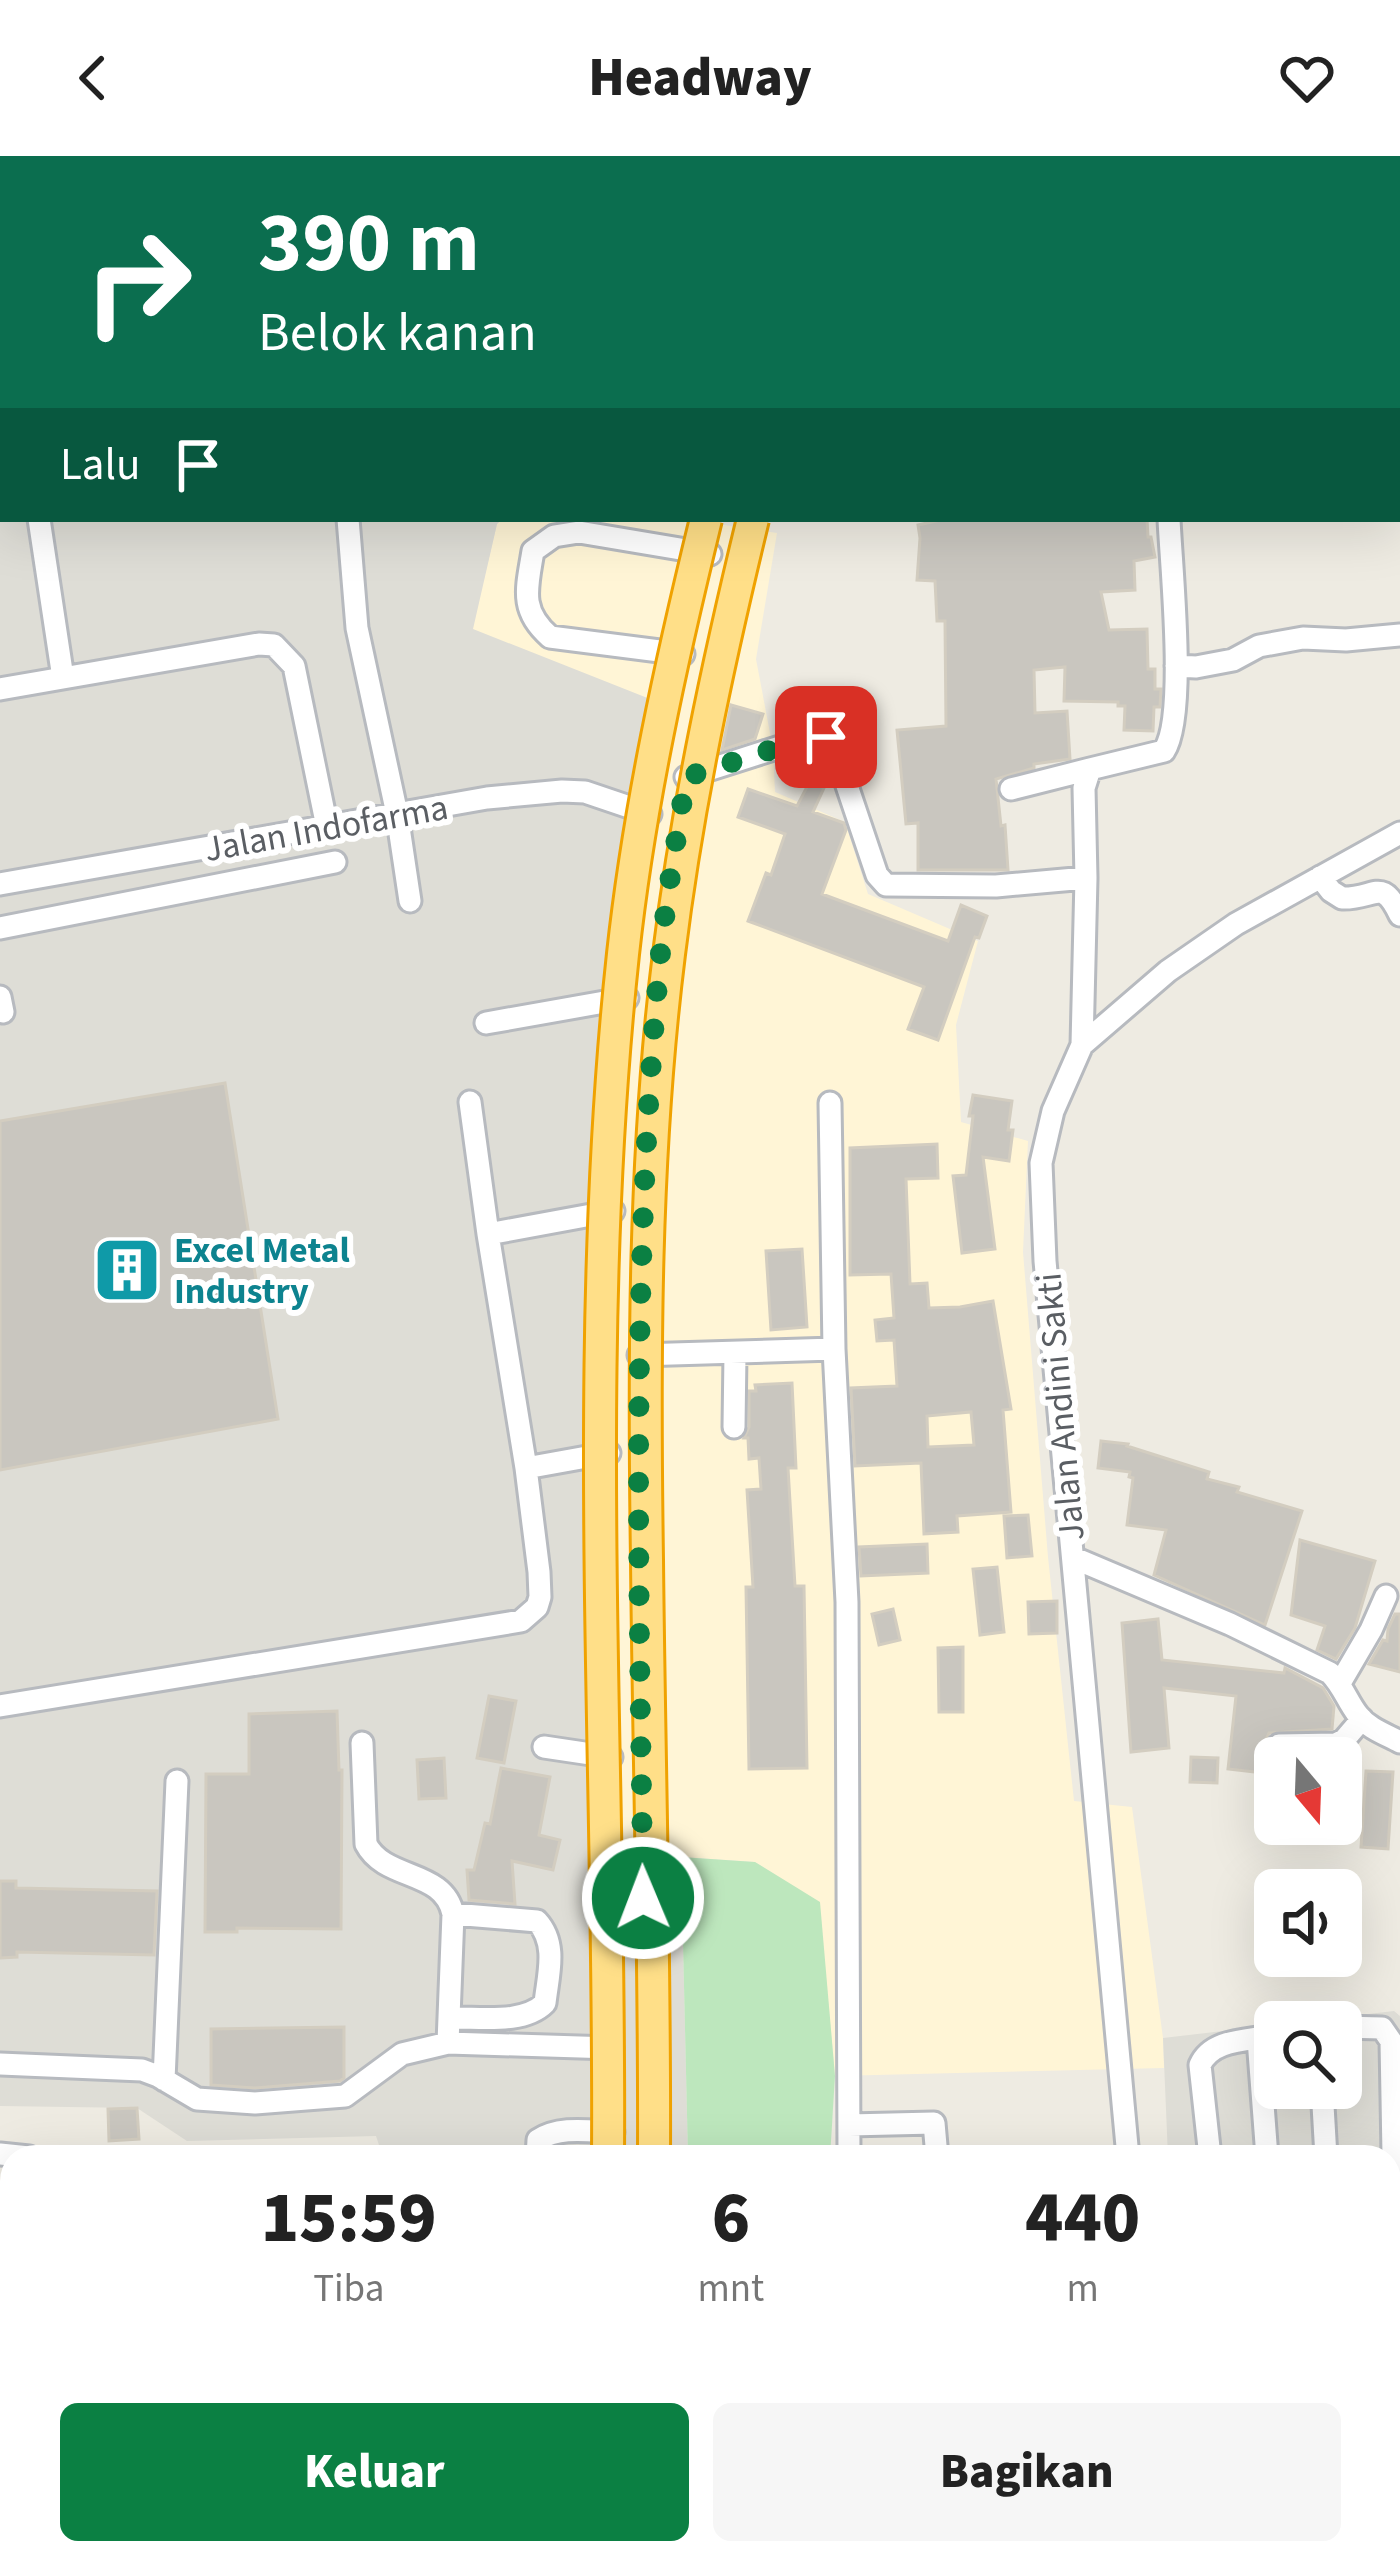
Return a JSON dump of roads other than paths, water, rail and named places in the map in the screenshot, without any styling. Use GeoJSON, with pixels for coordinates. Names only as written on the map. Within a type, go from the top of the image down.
{"type":"FeatureCollection","features":[{"type":"Feature","properties":{"kind":"highway"},"geometry":{"type":"LineString","coordinates":[[611,2145],[599,1438],[601,1254],[623,952],[679,632],[705,522]]}},
{"type":"Feature","properties":{"kind":"highway"},"geometry":{"type":"LineString","coordinates":[[650,2145],[647,1256],[668,957],[692,800],[752,522]]}},
{"type":"Feature","properties":{"kind":"main road"},"geometry":{"type":"LineString","coordinates":[[611,2145],[609,1453],[613,1211],[627,998],[650,814],[694,647],[718,522]]}},
{"type":"Feature","properties":{"kind":"main road"},"geometry":{"type":"LineString","coordinates":[[650,2145],[639,1355],[650,1102],[660,955],[686,777],[694,647],[742,522]]}},
{"type":"Feature","properties":{"kind":"street"},"geometry":{"type":"LineString","coordinates":[[39,522],[63,678]]}},
{"type":"Feature","properties":{"kind":"street"},"geometry":{"type":"LineString","coordinates":[[1011,789],[1163,751],[1173,731],[1176,667],[1168,522]]}},
{"type":"Feature","properties":{"kind":"street"},"geometry":{"type":"LineString","coordinates":[[352,523],[356,628],[397,814],[410,901]]}},
{"type":"Feature","properties":{"kind":"street"},"geometry":{"type":"LineString","coordinates":[[694,647],[550,637],[529,612],[526,591],[533,551],[554,536],[579,532],[710,554]]}},
{"type":"Feature","properties":{"kind":"street"},"geometry":{"type":"LineString","coordinates":[[1176,667],[1233,659],[1259,646],[1303,638],[1400,635]]}},
{"type":"Feature","properties":{"kind":"street"},"geometry":{"type":"LineString","coordinates":[[0,689],[274,645],[294,666],[327,826]]}},
{"type":"Feature","properties":{"kind":"street"},"geometry":{"type":"LineString","coordinates":[[686,777],[814,736],[826,737],[833,744],[877,875],[886,885],[996,886],[1086,878]]}},
{"type":"Feature","properties":{"kind":"street"},"geometry":{"type":"LineString","coordinates":[[1082,1045],[1084,788],[1090,769]]}},
{"type":"Feature","properties":{"kind":"street","name":"Jalan Indofarma"},"geometry":{"type":"LineString","coordinates":[[0,884],[487,798],[585,792],[650,814]]}},
{"type":"Feature","properties":{"kind":"street","name":"Jalan Andini Sakti"},"geometry":{"type":"LineString","coordinates":[[1127,2145],[1085,1562],[1045,1262],[1041,1162],[1053,1111],[1082,1045],[1168,971],[1236,924],[1400,833]]}},
{"type":"Feature","properties":{"kind":"street"},"geometry":{"type":"LineString","coordinates":[[0,928],[335,862]]}},
{"type":"Feature","properties":{"kind":"street"},"geometry":{"type":"LineString","coordinates":[[1320,877],[1342,898],[1383,892],[1391,896],[1400,915]]}},
{"type":"Feature","properties":{"kind":"street"},"geometry":{"type":"LineString","coordinates":[[487,1023],[627,998]]}},
{"type":"Feature","properties":{"kind":"street"},"geometry":{"type":"LineString","coordinates":[[0,1706],[521,1621],[537,1607],[540,1597],[526,1468],[470,1102]]}},
{"type":"Feature","properties":{"kind":"street"},"geometry":{"type":"LineString","coordinates":[[830,1102],[847,1602],[849,2145]]}},
{"type":"Feature","properties":{"kind":"street"},"geometry":{"type":"LineString","coordinates":[[488,1234],[613,1211]]}},
{"type":"Feature","properties":{"kind":"street"},"geometry":{"type":"LineString","coordinates":[[639,1355],[835,1349]]}},
{"type":"Feature","properties":{"kind":"street"},"geometry":{"type":"LineString","coordinates":[[734,1426],[735,1354]]}},
{"type":"Feature","properties":{"kind":"street"},"geometry":{"type":"LineString","coordinates":[[526,1468],[609,1453]]}},
{"type":"Feature","properties":{"kind":"street"},"geometry":{"type":"LineString","coordinates":[[1085,1562],[1330,1673],[1370,1727],[1400,1742]]}},
{"type":"Feature","properties":{"kind":"street"},"geometry":{"type":"LineString","coordinates":[[1340,1683],[1386,1596]]}},
{"type":"Feature","properties":{"kind":"street"},"geometry":{"type":"LineString","coordinates":[[1347,1737],[1362,1719]]}},
{"type":"Feature","properties":{"kind":"street"},"geometry":{"type":"LineString","coordinates":[[362,1743],[371,1853],[379,1862],[439,1887],[450,1900],[448,2042]]}},
{"type":"Feature","properties":{"kind":"street"},"geometry":{"type":"LineString","coordinates":[[544,1747],[610,1756]]}},
{"type":"Feature","properties":{"kind":"street"},"geometry":{"type":"LineString","coordinates":[[164,2080],[177,1781]]}},
{"type":"Feature","properties":{"kind":"street"},"geometry":{"type":"LineString","coordinates":[[449,2018],[536,2013],[545,2003],[551,1949],[546,1930],[537,1921],[453,1914]]}},
{"type":"Feature","properties":{"kind":"street"},"geometry":{"type":"LineString","coordinates":[[1362,2027],[1382,2028],[1390,2041],[1392,2145]]}},
{"type":"Feature","properties":{"kind":"street"},"geometry":{"type":"LineString","coordinates":[[1209,2145],[1200,2065],[1204,2054],[1213,2047],[1254,2039]]}},
{"type":"Feature","properties":{"kind":"street"},"geometry":{"type":"LineString","coordinates":[[0,2064],[142,2070],[197,2099],[255,2103],[345,2096],[402,2054],[448,2042],[613,2048]]}},
{"type":"Feature","properties":{"kind":"street"},"geometry":{"type":"LineString","coordinates":[[1267,2109],[1268,2145]]}},
{"type":"Feature","properties":{"kind":"street"},"geometry":{"type":"LineString","coordinates":[[1323,2109],[1325,2145]]}},
{"type":"Feature","properties":{"kind":"street"},"geometry":{"type":"LineString","coordinates":[[849,2125],[934,2123],[936,2145]]}},
{"type":"Feature","properties":{"kind":"street"},"geometry":{"type":"LineString","coordinates":[[538,2145],[547,2134],[574,2131],[603,2145]]}},
{"type":"Feature","properties":{"kind":"street"},"geometry":{"type":"LineString","coordinates":[[0,2332],[0,2387]]}},
{"type":"Feature","properties":{"kind":"place","name":"Excel Metal Industry"},"geometry":{"type":"Point","coordinates":[127,1270]}}]}
